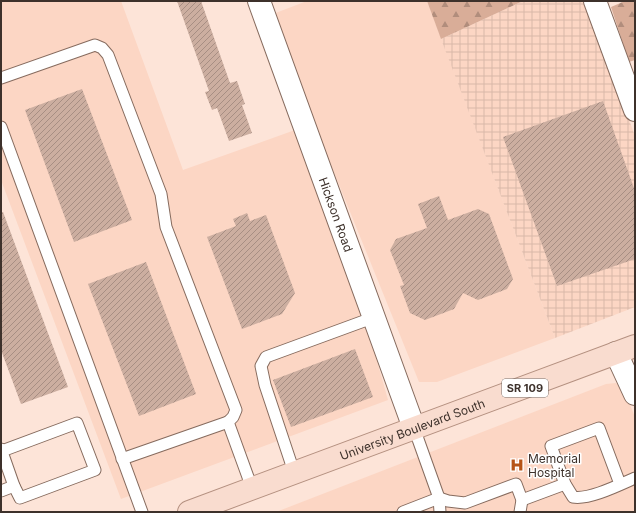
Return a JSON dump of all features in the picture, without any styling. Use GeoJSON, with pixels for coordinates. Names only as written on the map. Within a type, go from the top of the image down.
{"type":"FeatureCollection","features":[{"type":"Feature","properties":{"kind":"main road","name":"University Boulevard South"},"geometry":{"type":"LineString","coordinates":[[189,512],[626,350]]}},
{"type":"Feature","properties":{"kind":"street","name":"Hickson Road"},"geometry":{"type":"LineString","coordinates":[[259,1],[375,317],[414,428]]}},
{"type":"Feature","properties":{"kind":"street"},"geometry":{"type":"LineString","coordinates":[[595,1],[635,110]]}},
{"type":"Feature","properties":{"kind":"street"},"geometry":{"type":"LineString","coordinates":[[626,350],[635,394]]}},
{"type":"Feature","properties":{"kind":"lane"},"geometry":{"type":"LineString","coordinates":[[1,78],[95,45],[102,48],[108,55],[161,194],[166,227],[236,410],[233,417],[228,422],[122,459]]}},
{"type":"Feature","properties":{"kind":"lane"},"geometry":{"type":"LineString","coordinates":[[1,127],[142,512]]}},
{"type":"Feature","properties":{"kind":"lane"},"geometry":{"type":"LineString","coordinates":[[294,472],[265,385],[261,366],[266,357],[375,317]]}},
{"type":"Feature","properties":{"kind":"lane"},"geometry":{"type":"LineString","coordinates":[[228,422],[252,488]]}},
{"type":"Feature","properties":{"kind":"lane"},"geometry":{"type":"LineString","coordinates":[[77,423],[95,470],[20,498],[14,486],[2,450],[77,423]]}},
{"type":"Feature","properties":{"kind":"lane"},"geometry":{"type":"LineString","coordinates":[[414,428],[439,498],[440,512]]}},
{"type":"Feature","properties":{"kind":"lane"},"geometry":{"type":"LineString","coordinates":[[620,484],[599,428],[552,446],[565,484],[573,496],[581,498],[620,484],[635,478]]}},
{"type":"Feature","properties":{"kind":"lane"},"geometry":{"type":"LineString","coordinates":[[403,512],[439,498],[448,501],[465,503],[516,484],[522,500],[520,512]]}},
{"type":"Feature","properties":{"kind":"lane"},"geometry":{"type":"LineString","coordinates":[[522,500],[565,484]]}},
{"type":"Feature","properties":{"kind":"lane"},"geometry":{"type":"LineString","coordinates":[[1,491],[14,486]]}},
{"type":"Feature","properties":{"kind":"shaded area"},"geometry":{"type":"Polygon","coordinates":[[[1,1],[121,1],[183,170],[295,130],[362,308],[388,400],[121,499],[1,180],[1,1]]]}},
{"type":"Feature","properties":{"kind":"shaded area"},"geometry":{"type":"Polygon","coordinates":[[[307,1],[427,1],[555,338],[437,382],[419,382],[314,123],[273,14],[307,1]]]}},
{"type":"Feature","properties":{"kind":"shaded area"},"geometry":{"type":"Polygon","coordinates":[[[523,1],[585,1],[635,136],[635,307],[555,338],[441,39],[523,1]]]}},
{"type":"Feature","properties":{"kind":"shaded area","name":"Memorial Hospital"},"geometry":{"type":"Polygon","coordinates":[[[616,383],[624,390],[635,417],[635,512],[276,512],[606,384],[616,383]]]}},
{"type":"Feature","properties":{"kind":"green space"},"geometry":{"type":"Polygon","coordinates":[[[427,1],[523,1],[441,39],[427,1]]]}},
{"type":"Feature","properties":{"kind":"green space"},"geometry":{"type":"Polygon","coordinates":[[[625,1],[635,1],[635,60],[629,62],[611,7],[625,1]]]}},
{"type":"Feature","properties":{"kind":"building"},"geometry":{"type":"Polygon","coordinates":[[[177,1],[201,1],[230,83],[237,81],[245,104],[242,105],[252,133],[229,141],[217,108],[212,110],[205,92],[209,91],[177,1]]]}},
{"type":"Feature","properties":{"kind":"building"},"geometry":{"type":"Polygon","coordinates":[[[82,89],[132,220],[74,242],[25,110],[82,89]]]}},
{"type":"Feature","properties":{"kind":"building"},"geometry":{"type":"Polygon","coordinates":[[[603,101],[635,191],[635,259],[557,286],[503,137],[603,101]]]}},
{"type":"Feature","properties":{"kind":"building"},"geometry":{"type":"Polygon","coordinates":[[[439,196],[448,220],[478,209],[489,214],[513,279],[507,289],[478,300],[463,293],[454,309],[425,320],[410,313],[400,286],[404,285],[390,250],[396,239],[427,228],[418,204],[439,196]]]}},
{"type":"Feature","properties":{"kind":"building"},"geometry":{"type":"Polygon","coordinates":[[[1,212],[3,212],[68,387],[21,404],[1,350],[1,212]]]}},
{"type":"Feature","properties":{"kind":"building"},"geometry":{"type":"Polygon","coordinates":[[[247,213],[250,221],[266,215],[295,293],[282,314],[242,329],[207,237],[236,226],[233,219],[247,213]]]}},
{"type":"Feature","properties":{"kind":"building"},"geometry":{"type":"Polygon","coordinates":[[[146,262],[196,394],[139,416],[88,284],[146,262]]]}},
{"type":"Feature","properties":{"kind":"building"},"geometry":{"type":"Polygon","coordinates":[[[355,349],[373,397],[291,427],[273,380],[355,349]]]}},
{"type":"Feature","properties":{"kind":"place","name":"Memorial Hospital"},"geometry":{"type":"Point","coordinates":[517,465]}}]}
